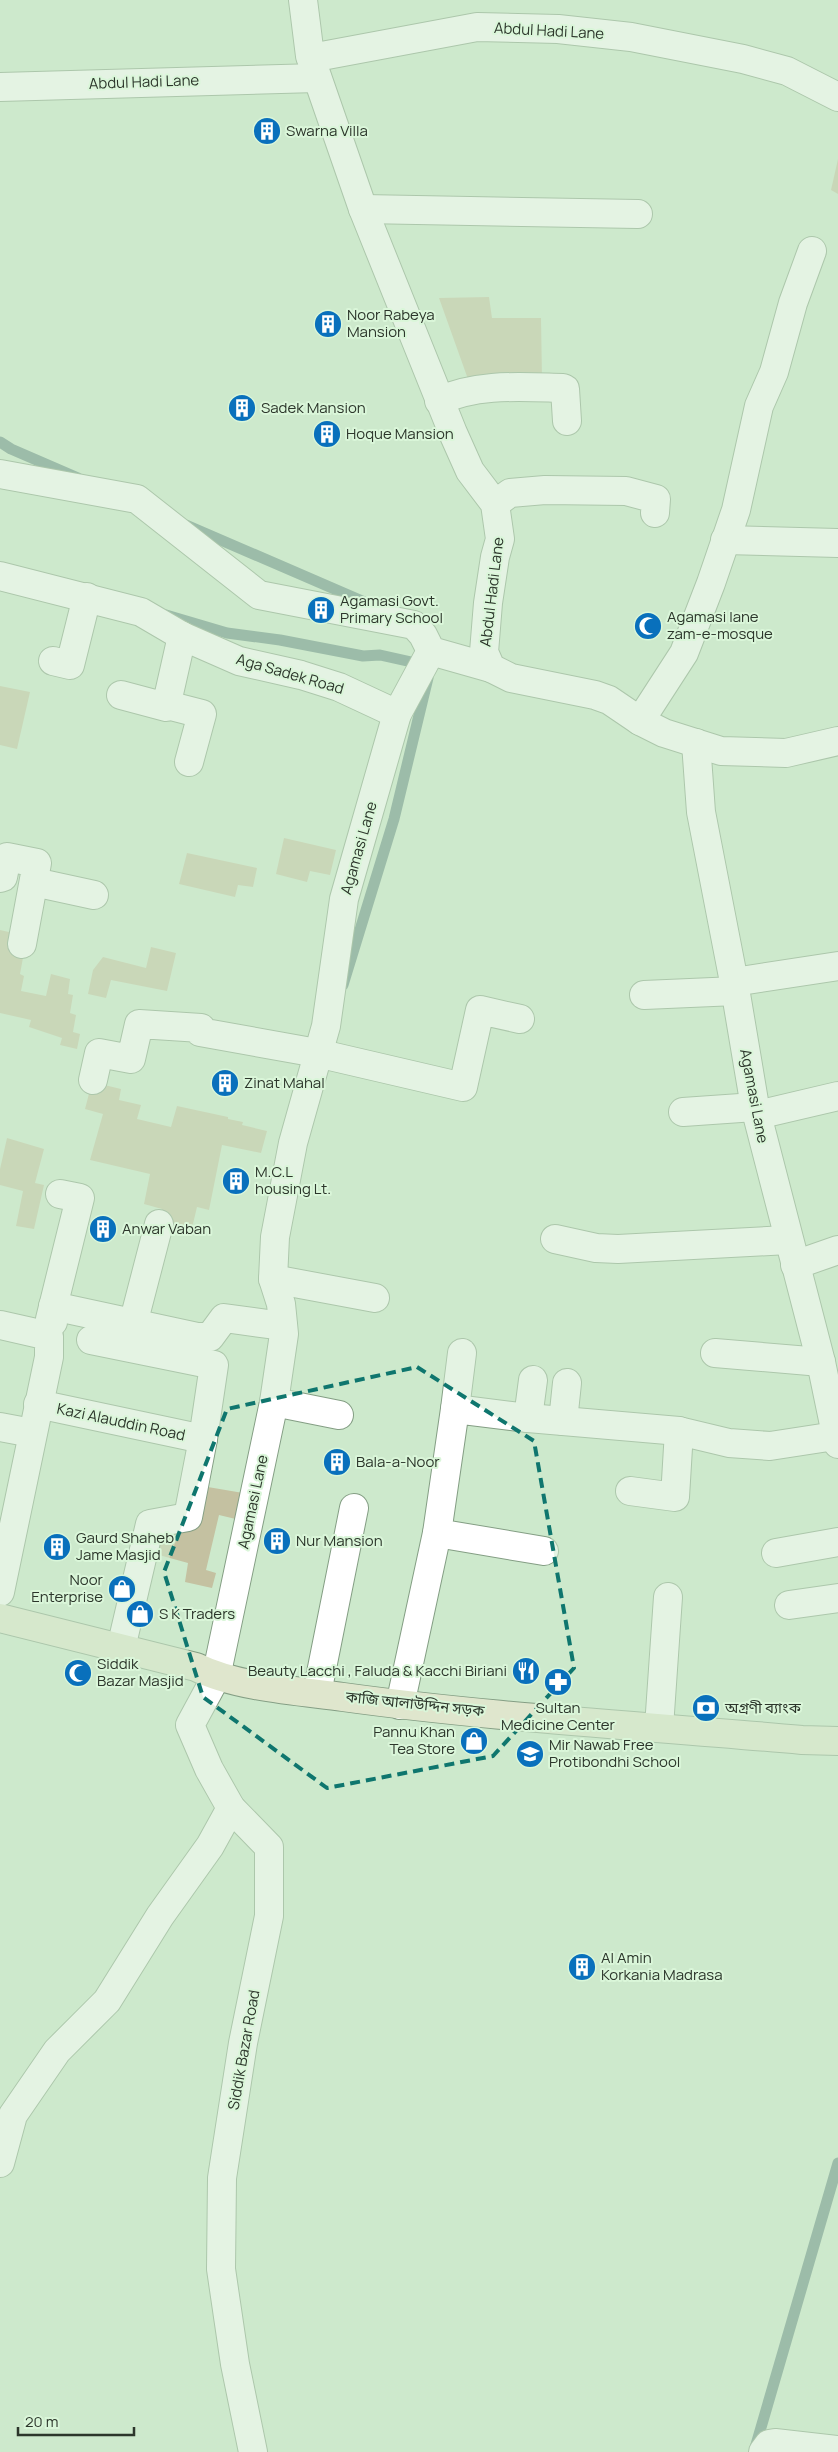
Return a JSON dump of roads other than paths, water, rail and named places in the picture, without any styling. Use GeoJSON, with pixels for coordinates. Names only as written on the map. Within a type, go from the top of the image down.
{"type":"FeatureCollection","features":[{"type":"Feature","properties":{"kind":"street","name":"Abdul Hadi Lane"},"geometry":{"type":"LineString","coordinates":[[303,0],[314,68],[362,209],[439,401],[470,471],[495,504],[500,538],[488,603],[484,652],[490,668],[510,678],[595,695],[609,700],[640,721]]}},
{"type":"Feature","properties":{"kind":"street","name":"Abdul Hadi Lane"},"geometry":{"type":"LineString","coordinates":[[0,86],[314,68],[477,27],[558,29],[631,37],[743,59],[787,71],[838,97]]}},
{"type":"Feature","properties":{"kind":"street"},"geometry":{"type":"LineString","coordinates":[[362,209],[638,214]]}},
{"type":"Feature","properties":{"kind":"street"},"geometry":{"type":"LineString","coordinates":[[812,251],[793,303],[774,372],[759,406],[736,510],[684,653],[640,721],[664,733],[721,751],[786,753],[838,742]]}},
{"type":"Feature","properties":{"kind":"street"},"geometry":{"type":"LineString","coordinates":[[439,401],[458,392],[506,388],[563,388],[565,389],[567,421]]}},
{"type":"Feature","properties":{"kind":"street"},"geometry":{"type":"LineString","coordinates":[[0,474],[137,499],[259,595],[414,624],[424,635],[431,652],[490,668]]}},
{"type":"Feature","properties":{"kind":"street"},"geometry":{"type":"LineString","coordinates":[[495,504],[510,493],[545,490],[626,491],[656,499],[655,513]]}},
{"type":"Feature","properties":{"kind":"street"},"geometry":{"type":"LineString","coordinates":[[725,540],[838,542]]}},
{"type":"Feature","properties":{"kind":"street","name":"Aga Sadek Road"},"geometry":{"type":"LineString","coordinates":[[0,576],[140,612],[182,636],[239,661],[301,675],[339,687],[397,714]]}},
{"type":"Feature","properties":{"kind":"street"},"geometry":{"type":"LineString","coordinates":[[53,660],[70,665],[87,597]]}},
{"type":"Feature","properties":{"kind":"street"},"geometry":{"type":"LineString","coordinates":[[182,636],[167,706],[202,714],[189,762]]}},
{"type":"Feature","properties":{"kind":"street","name":"Agamasi Lane"},"geometry":{"type":"LineString","coordinates":[[216,1677],[274,1402],[284,1334],[281,1304],[274,1279],[276,1228],[293,1143],[316,1053],[326,1026],[344,899],[397,714],[431,652]]}},
{"type":"Feature","properties":{"kind":"street","name":"Agamasi Lane"},"geometry":{"type":"LineString","coordinates":[[696,743],[701,812],[735,986],[756,1111],[792,1253],[827,1373],[837,1440]]}},
{"type":"Feature","properties":{"kind":"street"},"geometry":{"type":"LineString","coordinates":[[0,878],[3,877],[7,857],[37,863],[22,944]]}},
{"type":"Feature","properties":{"kind":"street"},"geometry":{"type":"LineString","coordinates":[[34,882],[94,895]]}},
{"type":"Feature","properties":{"kind":"street"},"geometry":{"type":"LineString","coordinates":[[644,995],[735,986],[838,966]]}},
{"type":"Feature","properties":{"kind":"street"},"geometry":{"type":"LineString","coordinates":[[92,1080],[99,1053],[131,1059],[139,1024],[201,1028],[200,1032],[316,1053],[463,1087],[480,1010],[520,1020]]}},
{"type":"Feature","properties":{"kind":"street"},"geometry":{"type":"LineString","coordinates":[[683,1112],[756,1111],[838,1096]]}},
{"type":"Feature","properties":{"kind":"street","name":"Kazi Alauddin Road"},"geometry":{"type":"LineString","coordinates":[[51,1381],[60,1342],[56,1326],[50,1319],[80,1198],[60,1194]]}},
{"type":"Feature","properties":{"kind":"street"},"geometry":{"type":"LineString","coordinates":[[133,1324],[159,1224]]}},
{"type":"Feature","properties":{"kind":"street"},"geometry":{"type":"LineString","coordinates":[[555,1239],[596,1248],[618,1249],[792,1253],[838,1250]]}},
{"type":"Feature","properties":{"kind":"street"},"geometry":{"type":"LineString","coordinates":[[274,1279],[375,1298]]}},
{"type":"Feature","properties":{"kind":"street"},"geometry":{"type":"LineString","coordinates":[[54,1306],[197,1337],[210,1337],[224,1318],[283,1326]]}},
{"type":"Feature","properties":{"kind":"street","name":"Kazi Alauddin Road"},"geometry":{"type":"LineString","coordinates":[[0,1325],[49,1336],[49,1357],[0,1592]]}},
{"type":"Feature","properties":{"kind":"street","name":"Kazi Alauddin Road"},"geometry":{"type":"LineString","coordinates":[[91,1340],[214,1364],[203,1439],[188,1517],[150,1524],[121,1648]]}},
{"type":"Feature","properties":{"kind":"street"},"geometry":{"type":"LineString","coordinates":[[400,1705],[437,1533],[462,1353]]}},
{"type":"Feature","properties":{"kind":"street"},"geometry":{"type":"LineString","coordinates":[[715,1353],[827,1373]]}},
{"type":"Feature","properties":{"kind":"street"},"geometry":{"type":"LineString","coordinates":[[528,1418],[533,1380]]}},
{"type":"Feature","properties":{"kind":"street"},"geometry":{"type":"LineString","coordinates":[[563,1421],[567,1383]]}},
{"type":"Feature","properties":{"kind":"street"},"geometry":{"type":"LineString","coordinates":[[274,1402],[339,1415]]}},
{"type":"Feature","properties":{"kind":"street","name":"Kazi Alauddin Road"},"geometry":{"type":"LineString","coordinates":[[38,1404],[203,1439]]}},
{"type":"Feature","properties":{"kind":"street"},"geometry":{"type":"LineString","coordinates":[[455,1410],[679,1431],[729,1443],[770,1446],[837,1440]]}},
{"type":"Feature","properties":{"kind":"street"},"geometry":{"type":"LineString","coordinates":[[0,1426],[32,1433]]}},
{"type":"Feature","properties":{"kind":"street"},"geometry":{"type":"LineString","coordinates":[[630,1491],[675,1497],[679,1431]]}},
{"type":"Feature","properties":{"kind":"street"},"geometry":{"type":"LineString","coordinates":[[318,1693],[354,1508]]}},
{"type":"Feature","properties":{"kind":"street"},"geometry":{"type":"LineString","coordinates":[[437,1533],[544,1551]]}},
{"type":"Feature","properties":{"kind":"street"},"geometry":{"type":"LineString","coordinates":[[776,1553],[838,1542]]}},
{"type":"Feature","properties":{"kind":"street"},"geometry":{"type":"LineString","coordinates":[[659,1727],[668,1597]]}},
{"type":"Feature","properties":{"kind":"street"},"geometry":{"type":"LineString","coordinates":[[789,1605],[838,1598]]}},
{"type":"Feature","properties":{"kind":"street","name":"কাজি আলাউদ্দিন সড়ক"},"geometry":{"type":"LineString","coordinates":[[0,1618],[196,1667],[216,1677],[318,1693],[400,1705],[838,1741]]}},
{"type":"Feature","properties":{"kind":"street","name":"Siddik Bazar Road"},"geometry":{"type":"LineString","coordinates":[[216,1677],[190,1725],[209,1769],[231,1808],[269,1847],[269,1916],[243,2043],[222,2178],[221,2269],[235,2364],[253,2452]]}},
{"type":"Feature","properties":{"kind":"street"},"geometry":{"type":"LineString","coordinates":[[0,2163],[13,2115],[57,2051],[107,2001],[160,1916],[210,1846],[231,1808]]}},
{"type":"Feature","properties":{"kind":"street"},"geometry":{"type":"LineString","coordinates":[[763,2452],[769,2444],[775,2443],[838,2450]]}},
{"type":"Feature","properties":{"kind":"waterway"},"geometry":{"type":"LineString","coordinates":[[0,442],[11,449],[78,478]]}},
{"type":"Feature","properties":{"kind":"waterway"},"geometry":{"type":"LineString","coordinates":[[186,525],[376,607]]}},
{"type":"Feature","properties":{"kind":"waterway"},"geometry":{"type":"LineString","coordinates":[[166,615],[227,633],[280,640],[363,656],[380,655],[425,665]]}},
{"type":"Feature","properties":{"kind":"waterway"},"geometry":{"type":"LineString","coordinates":[[343,985],[394,819],[428,678]]}},
{"type":"Feature","properties":{"kind":"waterway"},"geometry":{"type":"LineString","coordinates":[[755,2448],[838,2163]]}},
{"type":"Feature","properties":{"kind":"place","name":"Swarna Villa"},"geometry":{"type":"Point","coordinates":[267,131]}},
{"type":"Feature","properties":{"kind":"place","name":"Noor Rabeya Mansion"},"geometry":{"type":"Point","coordinates":[328,324]}},
{"type":"Feature","properties":{"kind":"place","name":"Sadek Mansion"},"geometry":{"type":"Point","coordinates":[242,408]}},
{"type":"Feature","properties":{"kind":"place","name":"Hoque Mansion"},"geometry":{"type":"Point","coordinates":[327,434]}},
{"type":"Feature","properties":{"kind":"place","name":"Agamasi Govt. Primary School"},"geometry":{"type":"Point","coordinates":[321,610]}},
{"type":"Feature","properties":{"kind":"place","name":"Agamasi lane zam-e-mosque"},"geometry":{"type":"Point","coordinates":[648,626]}},
{"type":"Feature","properties":{"kind":"place","name":"Zinat Mahal"},"geometry":{"type":"Point","coordinates":[225,1083]}},
{"type":"Feature","properties":{"kind":"place","name":"M.C.L housing Lt."},"geometry":{"type":"Point","coordinates":[236,1181]}},
{"type":"Feature","properties":{"kind":"place","name":"Anwar Vaban"},"geometry":{"type":"Point","coordinates":[103,1229]}},
{"type":"Feature","properties":{"kind":"place","name":"Bala-a-Noor"},"geometry":{"type":"Point","coordinates":[337,1462]}},
{"type":"Feature","properties":{"kind":"place","name":"Nur Mansion"},"geometry":{"type":"Point","coordinates":[277,1541]}},
{"type":"Feature","properties":{"kind":"place","name":"Gaurd Shaheb Jame Masjid"},"geometry":{"type":"Point","coordinates":[57,1547]}},
{"type":"Feature","properties":{"kind":"place","name":"Noor Enterprise"},"geometry":{"type":"Point","coordinates":[122,1589]}},
{"type":"Feature","properties":{"kind":"place","name":"S K Traders"},"geometry":{"type":"Point","coordinates":[140,1614]}},
{"type":"Feature","properties":{"kind":"place","name":"Beauty Lacchi , Faluda & Kacchi Biriani"},"geometry":{"type":"Point","coordinates":[526,1671]}},
{"type":"Feature","properties":{"kind":"place","name":"Siddik Bazar Masjid"},"geometry":{"type":"Point","coordinates":[78,1673]}},
{"type":"Feature","properties":{"kind":"place","name":"Sultan Medicine Center"},"geometry":{"type":"Point","coordinates":[558,1682]}},
{"type":"Feature","properties":{"kind":"place","name":"অগ্রণী ব্যাংক"},"geometry":{"type":"Point","coordinates":[706,1708]}},
{"type":"Feature","properties":{"kind":"place","name":"Pannu Khan Tea Store"},"geometry":{"type":"Point","coordinates":[474,1741]}},
{"type":"Feature","properties":{"kind":"place","name":"Mir Nawab Free Protibondhi School"},"geometry":{"type":"Point","coordinates":[530,1754]}},
{"type":"Feature","properties":{"kind":"place","name":"Al Amin Korkania Madrasa"},"geometry":{"type":"Point","coordinates":[582,1967]}}]}
